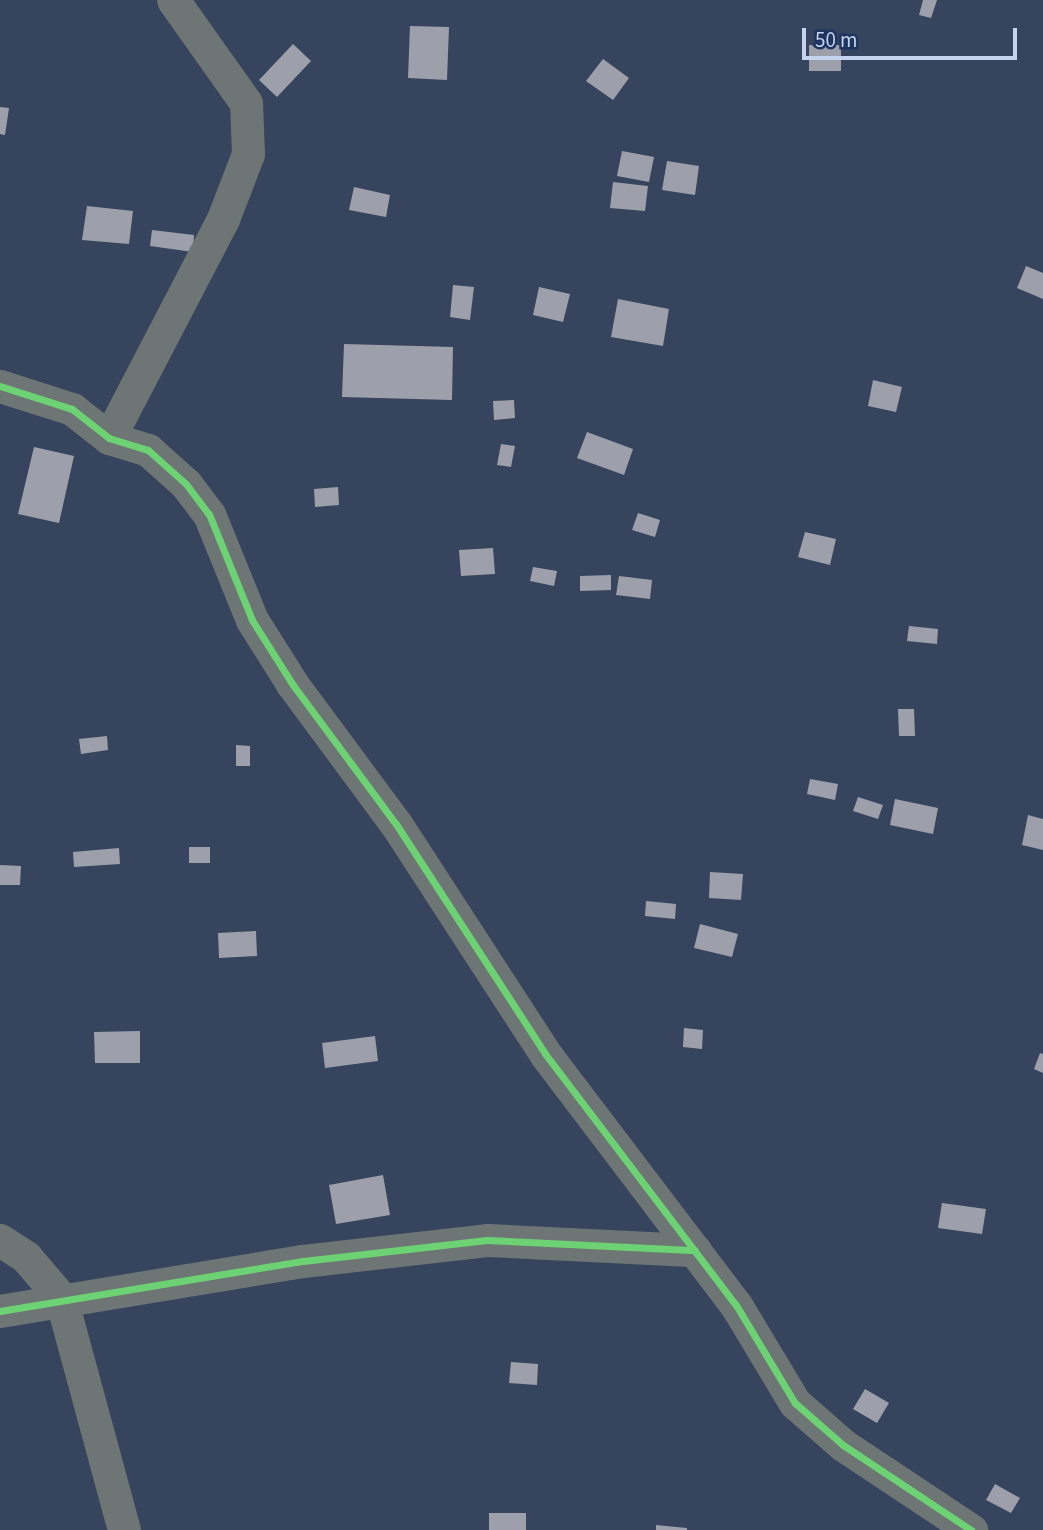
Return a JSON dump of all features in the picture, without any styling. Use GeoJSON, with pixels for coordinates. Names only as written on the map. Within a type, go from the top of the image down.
{"type":"FeatureCollection","features":[{"type":"Feature","properties":{"kind":"street"},"geometry":{"type":"LineString","coordinates":[[108,438],[223,219],[248,154],[246,103],[173,0]]}},
{"type":"Feature","properties":{"kind":"street"},"geometry":{"type":"LineString","coordinates":[[0,386],[72,409],[108,438],[148,450],[209,514],[252,620],[293,685],[396,824],[546,1055],[695,1250],[811,1420],[971,1530]]}},
{"type":"Feature","properties":{"kind":"street"},"geometry":{"type":"LineString","coordinates":[[0,1240],[26,1257],[61,1298],[124,1530]]}},
{"type":"Feature","properties":{"kind":"street"},"geometry":{"type":"LineString","coordinates":[[0,1311],[61,1298],[487,1240],[695,1250]]}},
{"type":"Feature","properties":{"kind":"building"},"geometry":{"type":"Polygon","coordinates":[[[923,0],[937,0],[931,18],[919,15],[923,0]]]}},
{"type":"Feature","properties":{"kind":"building"},"geometry":{"type":"Polygon","coordinates":[[[410,26],[449,27],[447,80],[408,78],[410,26]]]}},
{"type":"Feature","properties":{"kind":"building"},"geometry":{"type":"Polygon","coordinates":[[[293,44],[311,61],[277,97],[259,80],[293,44]]]}},
{"type":"Feature","properties":{"kind":"building"},"geometry":{"type":"Polygon","coordinates":[[[809,45],[841,45],[841,71],[809,71],[809,45]]]}},
{"type":"Feature","properties":{"kind":"building"},"geometry":{"type":"Polygon","coordinates":[[[603,59],[629,78],[613,100],[586,81],[603,59]]]}},
{"type":"Feature","properties":{"kind":"building"},"geometry":{"type":"Polygon","coordinates":[[[0,107],[9,108],[5,135],[0,134],[0,107]]]}},
{"type":"Feature","properties":{"kind":"building"},"geometry":{"type":"Polygon","coordinates":[[[622,151],[654,157],[649,182],[617,176],[622,151]]]}},
{"type":"Feature","properties":{"kind":"building"},"geometry":{"type":"Polygon","coordinates":[[[667,161],[699,166],[695,195],[662,190],[667,161]]]}},
{"type":"Feature","properties":{"kind":"building"},"geometry":{"type":"Polygon","coordinates":[[[613,182],[648,186],[645,211],[610,208],[613,182]]]}},
{"type":"Feature","properties":{"kind":"building"},"geometry":{"type":"Polygon","coordinates":[[[354,187],[390,195],[386,217],[349,210],[354,187]]]}},
{"type":"Feature","properties":{"kind":"building"},"geometry":{"type":"Polygon","coordinates":[[[87,206],[133,211],[129,244],[82,240],[87,206]]]}},
{"type":"Feature","properties":{"kind":"building"},"geometry":{"type":"Polygon","coordinates":[[[152,230],[194,235],[193,252],[150,246],[152,230]]]}},
{"type":"Feature","properties":{"kind":"building"},"geometry":{"type":"Polygon","coordinates":[[[1026,266],[1043,273],[1043,299],[1017,288],[1026,266]]]}},
{"type":"Feature","properties":{"kind":"building"},"geometry":{"type":"Polygon","coordinates":[[[453,285],[474,287],[470,320],[450,317],[453,285]]]}},
{"type":"Feature","properties":{"kind":"building"},"geometry":{"type":"Polygon","coordinates":[[[539,287],[570,294],[563,322],[533,315],[539,287]]]}},
{"type":"Feature","properties":{"kind":"building"},"geometry":{"type":"Polygon","coordinates":[[[618,299],[669,309],[663,346],[611,337],[618,299]]]}},
{"type":"Feature","properties":{"kind":"building"},"geometry":{"type":"Polygon","coordinates":[[[344,344],[453,347],[452,400],[342,397],[344,344]]]}},
{"type":"Feature","properties":{"kind":"building"},"geometry":{"type":"Polygon","coordinates":[[[873,380],[902,387],[896,412],[868,406],[873,380]]]}},
{"type":"Feature","properties":{"kind":"building"},"geometry":{"type":"Polygon","coordinates":[[[514,400],[515,418],[494,420],[493,401],[514,400]]]}},
{"type":"Feature","properties":{"kind":"building"},"geometry":{"type":"Polygon","coordinates":[[[587,432],[633,449],[624,475],[577,458],[587,432]]]}},
{"type":"Feature","properties":{"kind":"building"},"geometry":{"type":"Polygon","coordinates":[[[501,444],[515,446],[511,467],[497,465],[501,444]]]}},
{"type":"Feature","properties":{"kind":"building"},"geometry":{"type":"Polygon","coordinates":[[[34,447],[74,456],[59,523],[18,514],[34,447]]]}},
{"type":"Feature","properties":{"kind":"building"},"geometry":{"type":"Polygon","coordinates":[[[338,487],[339,505],[315,507],[314,489],[338,487]]]}},
{"type":"Feature","properties":{"kind":"building"},"geometry":{"type":"Polygon","coordinates":[[[638,513],[660,520],[655,537],[632,530],[638,513]]]}},
{"type":"Feature","properties":{"kind":"building"},"geometry":{"type":"Polygon","coordinates":[[[805,532],[836,539],[830,565],[798,557],[805,532]]]}},
{"type":"Feature","properties":{"kind":"building"},"geometry":{"type":"Polygon","coordinates":[[[493,548],[495,574],[461,576],[459,550],[493,548]]]}},
{"type":"Feature","properties":{"kind":"building"},"geometry":{"type":"Polygon","coordinates":[[[533,567],[557,571],[554,586],[530,581],[533,567]]]}},
{"type":"Feature","properties":{"kind":"building"},"geometry":{"type":"Polygon","coordinates":[[[611,575],[611,590],[580,591],[580,576],[611,575]]]}},
{"type":"Feature","properties":{"kind":"building"},"geometry":{"type":"Polygon","coordinates":[[[619,576],[652,580],[650,599],[616,595],[619,576]]]}},
{"type":"Feature","properties":{"kind":"building"},"geometry":{"type":"Polygon","coordinates":[[[909,626],[938,629],[937,644],[907,641],[909,626]]]}},
{"type":"Feature","properties":{"kind":"building"},"geometry":{"type":"Polygon","coordinates":[[[898,709],[914,709],[915,736],[899,736],[898,709]]]}},
{"type":"Feature","properties":{"kind":"building"},"geometry":{"type":"Polygon","coordinates":[[[107,736],[108,750],[81,754],[79,739],[107,736]]]}},
{"type":"Feature","properties":{"kind":"building"},"geometry":{"type":"Polygon","coordinates":[[[236,745],[250,746],[250,766],[236,766],[236,745]]]}},
{"type":"Feature","properties":{"kind":"building"},"geometry":{"type":"Polygon","coordinates":[[[810,779],[838,784],[835,800],[807,794],[810,779]]]}},
{"type":"Feature","properties":{"kind":"building"},"geometry":{"type":"Polygon","coordinates":[[[858,797],[883,805],[878,819],[853,811],[858,797]]]}},
{"type":"Feature","properties":{"kind":"building"},"geometry":{"type":"Polygon","coordinates":[[[895,799],[938,808],[933,834],[890,825],[895,799]]]}},
{"type":"Feature","properties":{"kind":"building"},"geometry":{"type":"Polygon","coordinates":[[[1028,815],[1043,819],[1043,850],[1022,845],[1028,815]]]}},
{"type":"Feature","properties":{"kind":"building"},"geometry":{"type":"Polygon","coordinates":[[[189,847],[210,847],[210,863],[189,863],[189,847]]]}},
{"type":"Feature","properties":{"kind":"building"},"geometry":{"type":"Polygon","coordinates":[[[119,848],[120,864],[74,867],[73,852],[119,848]]]}},
{"type":"Feature","properties":{"kind":"building"},"geometry":{"type":"Polygon","coordinates":[[[0,865],[21,866],[20,885],[0,885],[0,865]]]}},
{"type":"Feature","properties":{"kind":"building"},"geometry":{"type":"Polygon","coordinates":[[[710,872],[743,874],[741,900],[709,898],[710,872]]]}},
{"type":"Feature","properties":{"kind":"building"},"geometry":{"type":"Polygon","coordinates":[[[646,901],[676,904],[675,919],[645,916],[646,901]]]}},
{"type":"Feature","properties":{"kind":"building"},"geometry":{"type":"Polygon","coordinates":[[[700,924],[738,934],[732,957],[694,948],[700,924]]]}},
{"type":"Feature","properties":{"kind":"building"},"geometry":{"type":"Polygon","coordinates":[[[256,931],[257,956],[219,958],[218,933],[256,931]]]}},
{"type":"Feature","properties":{"kind":"building"},"geometry":{"type":"Polygon","coordinates":[[[684,1028],[703,1030],[702,1049],[683,1047],[684,1028]]]}},
{"type":"Feature","properties":{"kind":"building"},"geometry":{"type":"Polygon","coordinates":[[[140,1031],[140,1063],[95,1063],[94,1032],[140,1031]]]}},
{"type":"Feature","properties":{"kind":"building"},"geometry":{"type":"Polygon","coordinates":[[[375,1036],[378,1061],[325,1068],[322,1043],[375,1036]]]}},
{"type":"Feature","properties":{"kind":"building"},"geometry":{"type":"Polygon","coordinates":[[[1040,1053],[1043,1054],[1043,1073],[1034,1069],[1040,1053]]]}},
{"type":"Feature","properties":{"kind":"building"},"geometry":{"type":"Polygon","coordinates":[[[383,1175],[390,1215],[336,1224],[329,1185],[383,1175]]]}},
{"type":"Feature","properties":{"kind":"building"},"geometry":{"type":"Polygon","coordinates":[[[942,1203],[986,1209],[982,1234],[938,1228],[942,1203]]]}},
{"type":"Feature","properties":{"kind":"building"},"geometry":{"type":"Polygon","coordinates":[[[511,1362],[538,1364],[537,1385],[509,1383],[511,1362]]]}},
{"type":"Feature","properties":{"kind":"building"},"geometry":{"type":"Polygon","coordinates":[[[865,1389],[889,1403],[877,1423],[853,1409],[865,1389]]]}},
{"type":"Feature","properties":{"kind":"building"},"geometry":{"type":"Polygon","coordinates":[[[995,1484],[1020,1498],[1011,1513],[986,1500],[995,1484]]]}},
{"type":"Feature","properties":{"kind":"building"},"geometry":{"type":"Polygon","coordinates":[[[489,1513],[526,1513],[526,1530],[489,1530],[489,1513]]]}},
{"type":"Feature","properties":{"kind":"building"},"geometry":{"type":"Polygon","coordinates":[[[656,1525],[687,1528],[687,1530],[656,1530],[656,1525]]]}},
{"type":"Feature","properties":{"kind":"cycle path"},"geometry":{"type":"LineString","coordinates":[[0,386],[72,409],[109,438],[148,450],[186,484],[209,514],[252,620],[293,685],[396,824],[546,1055],[736,1305],[795,1403],[843,1445],[971,1530]]}},
{"type":"Feature","properties":{"kind":"cycle path"},"geometry":{"type":"LineString","coordinates":[[0,1311],[303,1261],[487,1240],[695,1250]]}}]}
